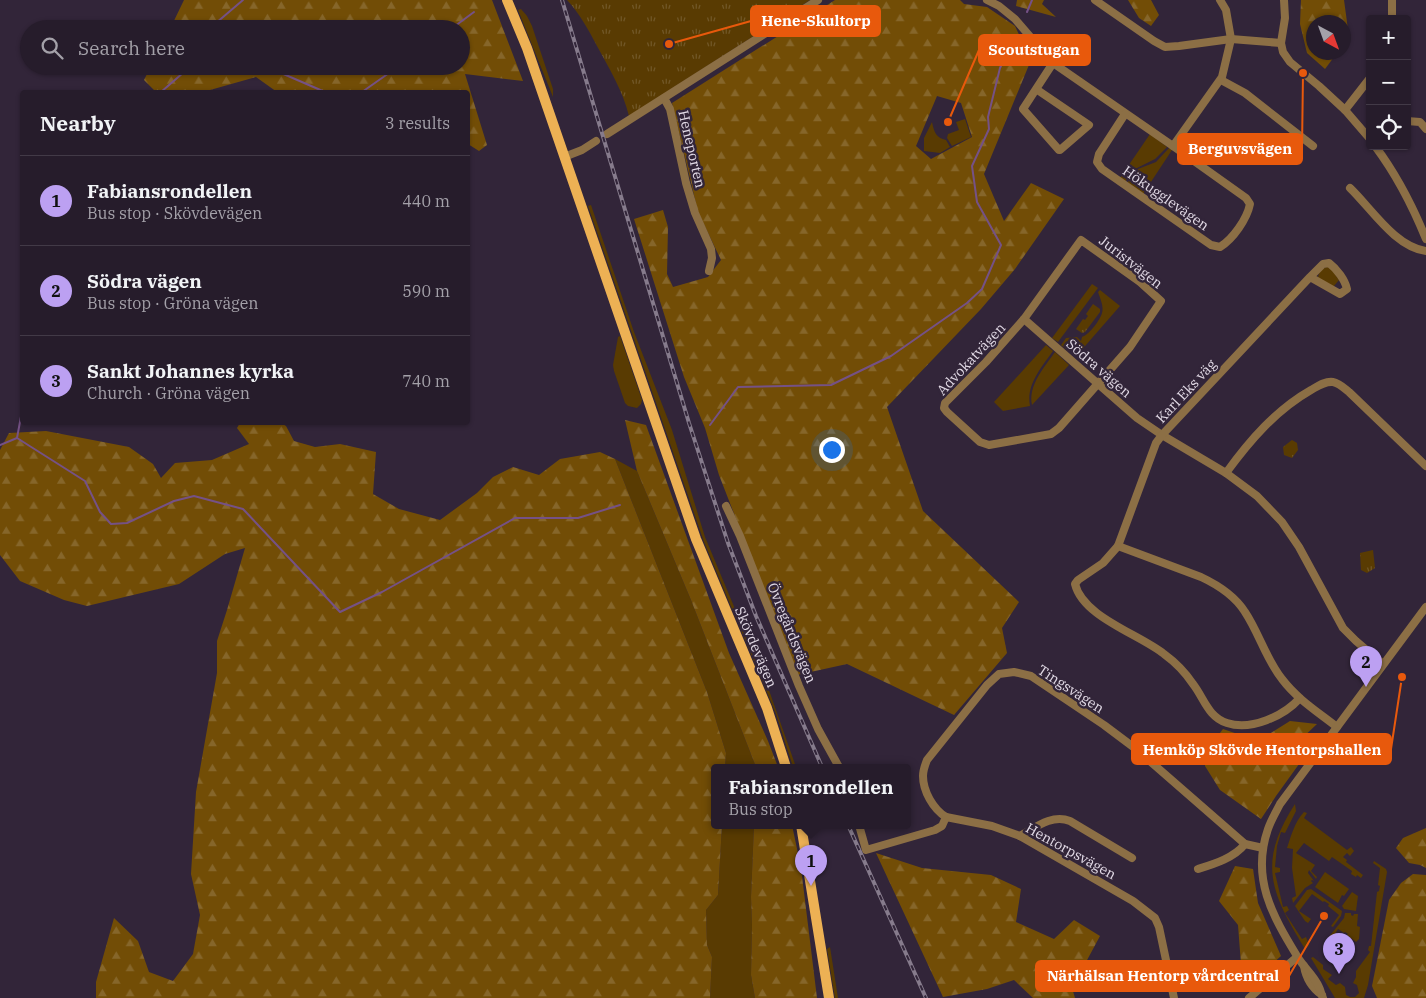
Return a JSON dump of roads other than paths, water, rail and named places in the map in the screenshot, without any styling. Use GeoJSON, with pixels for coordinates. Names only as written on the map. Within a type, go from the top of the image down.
{"type":"FeatureCollection","features":[{"type":"Feature","properties":{"kind":"main road","name":"Skövdevägen"},"geometry":{"type":"LineString","coordinates":[[507,0],[527,48],[696,539],[767,708],[785,764]]}},
{"type":"Feature","properties":{"kind":"main road"},"geometry":{"type":"LineString","coordinates":[[802,829],[829,998]]}},
{"type":"Feature","properties":{"kind":"street"},"geometry":{"type":"LineString","coordinates":[[664,98],[818,0]]}},
{"type":"Feature","properties":{"kind":"street"},"geometry":{"type":"LineString","coordinates":[[987,0],[999,6],[1015,19],[1053,63],[1173,146],[1221,80],[1231,39],[1227,14],[1220,0]]}},
{"type":"Feature","properties":{"kind":"street"},"geometry":{"type":"LineString","coordinates":[[1095,0],[1154,42],[1165,47],[1231,39],[1281,43]]}},
{"type":"Feature","properties":{"kind":"street"},"geometry":{"type":"LineString","coordinates":[[1284,0],[1285,18],[1281,43],[1283,52],[1290,62],[1345,110],[1366,134]]}},
{"type":"Feature","properties":{"kind":"street"},"geometry":{"type":"LineString","coordinates":[[1392,0],[1392,15]]}},
{"type":"Feature","properties":{"kind":"street"},"geometry":{"type":"LineString","coordinates":[[1036,88],[1089,125],[1060,150],[1023,109],[1036,88],[1053,63]]}},
{"type":"Feature","properties":{"kind":"street"},"geometry":{"type":"LineString","coordinates":[[1221,80],[1245,93],[1313,146]]}},
{"type":"Feature","properties":{"kind":"street"},"geometry":{"type":"LineString","coordinates":[[1345,110],[1366,83]]}},
{"type":"Feature","properties":{"kind":"street","name":"Heneporten"},"geometry":{"type":"LineString","coordinates":[[607,134],[664,98],[670,109],[690,198],[711,249],[712,258],[709,271]]}},
{"type":"Feature","properties":{"kind":"street","name":"Hökugglevägen"},"geometry":{"type":"LineString","coordinates":[[1126,114],[1098,154],[1097,162],[1102,169],[1212,245],[1220,246],[1228,242],[1249,212],[1250,204],[1246,198],[1173,146]]}},
{"type":"Feature","properties":{"kind":"street"},"geometry":{"type":"LineString","coordinates":[[1411,121],[1420,122],[1426,129]]}},
{"type":"Feature","properties":{"kind":"street"},"geometry":{"type":"LineString","coordinates":[[564,157],[582,150],[596,141]]}},
{"type":"Feature","properties":{"kind":"street"},"geometry":{"type":"LineString","coordinates":[[1378,150],[1410,203],[1426,240]]}},
{"type":"Feature","properties":{"kind":"street"},"geometry":{"type":"LineString","coordinates":[[1350,188],[1373,214],[1406,244],[1426,252]]}},
{"type":"Feature","properties":{"kind":"street","name":"Juristvägen"},"geometry":{"type":"LineString","coordinates":[[1024,319],[1081,240],[1140,282],[1161,301],[1139,335],[1097,383]]}},
{"type":"Feature","properties":{"kind":"street","name":"Karl Eks väg"},"geometry":{"type":"LineString","coordinates":[[1118,546],[1156,443],[1162,435],[1310,277],[1323,264],[1329,263],[1334,268],[1347,289],[1340,294],[1310,277]]}},
{"type":"Feature","properties":{"kind":"street","name":"Södra vägen"},"geometry":{"type":"LineString","coordinates":[[1024,319],[1137,418],[1226,473],[1257,496],[1282,522],[1299,547],[1343,628],[1383,664]]}},
{"type":"Feature","properties":{"kind":"street","name":"Advokatvägen"},"geometry":{"type":"LineString","coordinates":[[1024,319],[986,362],[945,402],[944,408],[946,412],[980,442],[989,445],[1052,434],[1097,383]]}},
{"type":"Feature","properties":{"kind":"street"},"geometry":{"type":"LineString","coordinates":[[1226,473],[1258,432],[1285,407],[1320,385],[1332,382],[1340,384],[1349,392],[1426,466]]}},
{"type":"Feature","properties":{"kind":"street","name":"Övregårdsvägen"},"geometry":{"type":"LineString","coordinates":[[726,506],[740,536],[799,686],[818,729],[837,764]]}},
{"type":"Feature","properties":{"kind":"street"},"geometry":{"type":"LineString","coordinates":[[1300,698],[1291,706],[1251,726],[1226,723],[1216,717],[1205,706],[1194,684],[1176,664],[1162,652],[1093,610],[1076,590],[1075,584],[1103,562],[1118,546],[1201,577],[1224,590],[1244,610],[1274,667],[1288,687],[1336,727]]}},
{"type":"Feature","properties":{"kind":"street"},"geometry":{"type":"LineString","coordinates":[[1322,997],[1312,975],[1297,957],[1269,907],[1262,867],[1263,848],[1268,828],[1280,804],[1426,607]]}},
{"type":"Feature","properties":{"kind":"street","name":"Tingsvägen"},"geometry":{"type":"LineString","coordinates":[[946,817],[934,805],[926,792],[923,774],[927,760],[987,685],[999,674],[1014,672],[1031,676],[1104,725],[1136,749],[1245,844],[1263,848]]}},
{"type":"Feature","properties":{"kind":"street"},"geometry":{"type":"LineString","coordinates":[[860,829],[866,850],[935,830],[942,826],[946,817]]}},
{"type":"Feature","properties":{"kind":"street","name":"Hentorpsvägen"},"geometry":{"type":"LineString","coordinates":[[946,817],[992,826],[1020,836],[1124,896],[1155,918],[1159,928],[1174,998]]}},
{"type":"Feature","properties":{"kind":"street"},"geometry":{"type":"LineString","coordinates":[[1020,836],[1054,819],[1062,818],[1132,858]]}},
{"type":"Feature","properties":{"kind":"street"},"geometry":{"type":"LineString","coordinates":[[1198,869],[1217,863],[1239,851],[1245,844]]}},
{"type":"Feature","properties":{"kind":"street"},"geometry":{"type":"LineString","coordinates":[[1249,998],[1297,957]]}},
{"type":"Feature","properties":{"kind":"waterway"},"geometry":{"type":"LineString","coordinates":[[220,20],[243,0]]}},
{"type":"Feature","properties":{"kind":"waterway"},"geometry":{"type":"LineString","coordinates":[[1027,12],[1032,0]]}},
{"type":"Feature","properties":{"kind":"waterway"},"geometry":{"type":"LineString","coordinates":[[463,20],[474,12]]}},
{"type":"Feature","properties":{"kind":"waterway"},"geometry":{"type":"LineString","coordinates":[[710,425],[738,387],[831,385],[891,356],[967,303],[982,289],[1001,245],[977,202],[972,166],[989,129],[988,117],[1000,68],[1014,39]]}},
{"type":"Feature","properties":{"kind":"waterway"},"geometry":{"type":"LineString","coordinates":[[163,90],[181,75]]}},
{"type":"Feature","properties":{"kind":"waterway"},"geometry":{"type":"LineString","coordinates":[[286,75],[320,90]]}},
{"type":"Feature","properties":{"kind":"waterway"},"geometry":{"type":"LineString","coordinates":[[365,90],[386,75]]}},
{"type":"Feature","properties":{"kind":"waterway"},"geometry":{"type":"LineString","coordinates":[[17,438],[20,422]]}},
{"type":"Feature","properties":{"kind":"waterway"},"geometry":{"type":"LineString","coordinates":[[17,438],[85,481],[100,512],[111,524],[127,523],[174,501],[194,496],[243,509],[340,612],[382,592],[515,518],[578,518],[620,505]]}},
{"type":"Feature","properties":{"kind":"waterway"},"geometry":{"type":"LineString","coordinates":[[0,445],[17,438]]}},
{"type":"Feature","properties":{"kind":"railway"},"geometry":{"type":"LineString","coordinates":[[562,0],[689,423],[728,543],[756,616],[821,764]]}},
{"type":"Feature","properties":{"kind":"railway"},"geometry":{"type":"LineString","coordinates":[[850,829],[926,998]]}},
{"type":"Feature","properties":{"kind":"place","name":"Hene-Skultorp"},"geometry":{"type":"Point","coordinates":[669,44]}},
{"type":"Feature","properties":{"kind":"place","name":"Berguvsvägen"},"geometry":{"type":"Point","coordinates":[1303,73]}},
{"type":"Feature","properties":{"kind":"place","name":"Scoutstugan"},"geometry":{"type":"Point","coordinates":[948,122]}},
{"type":"Feature","properties":{"kind":"place","name":"Hemköp Skövde Hentorpshallen"},"geometry":{"type":"Point","coordinates":[1402,677]}},
{"type":"Feature","properties":{"kind":"place","name":"Södra vägen"},"geometry":{"type":"Point","coordinates":[1366,687]}},
{"type":"Feature","properties":{"kind":"place","name":"Fabiansrondellen"},"geometry":{"type":"Point","coordinates":[811,886]}},
{"type":"Feature","properties":{"kind":"place","name":"Närhälsan Hentorp vårdcentral"},"geometry":{"type":"Point","coordinates":[1324,916]}},
{"type":"Feature","properties":{"kind":"place","name":"Sankt Johannes kyrka"},"geometry":{"type":"Point","coordinates":[1339,974]}}]}
